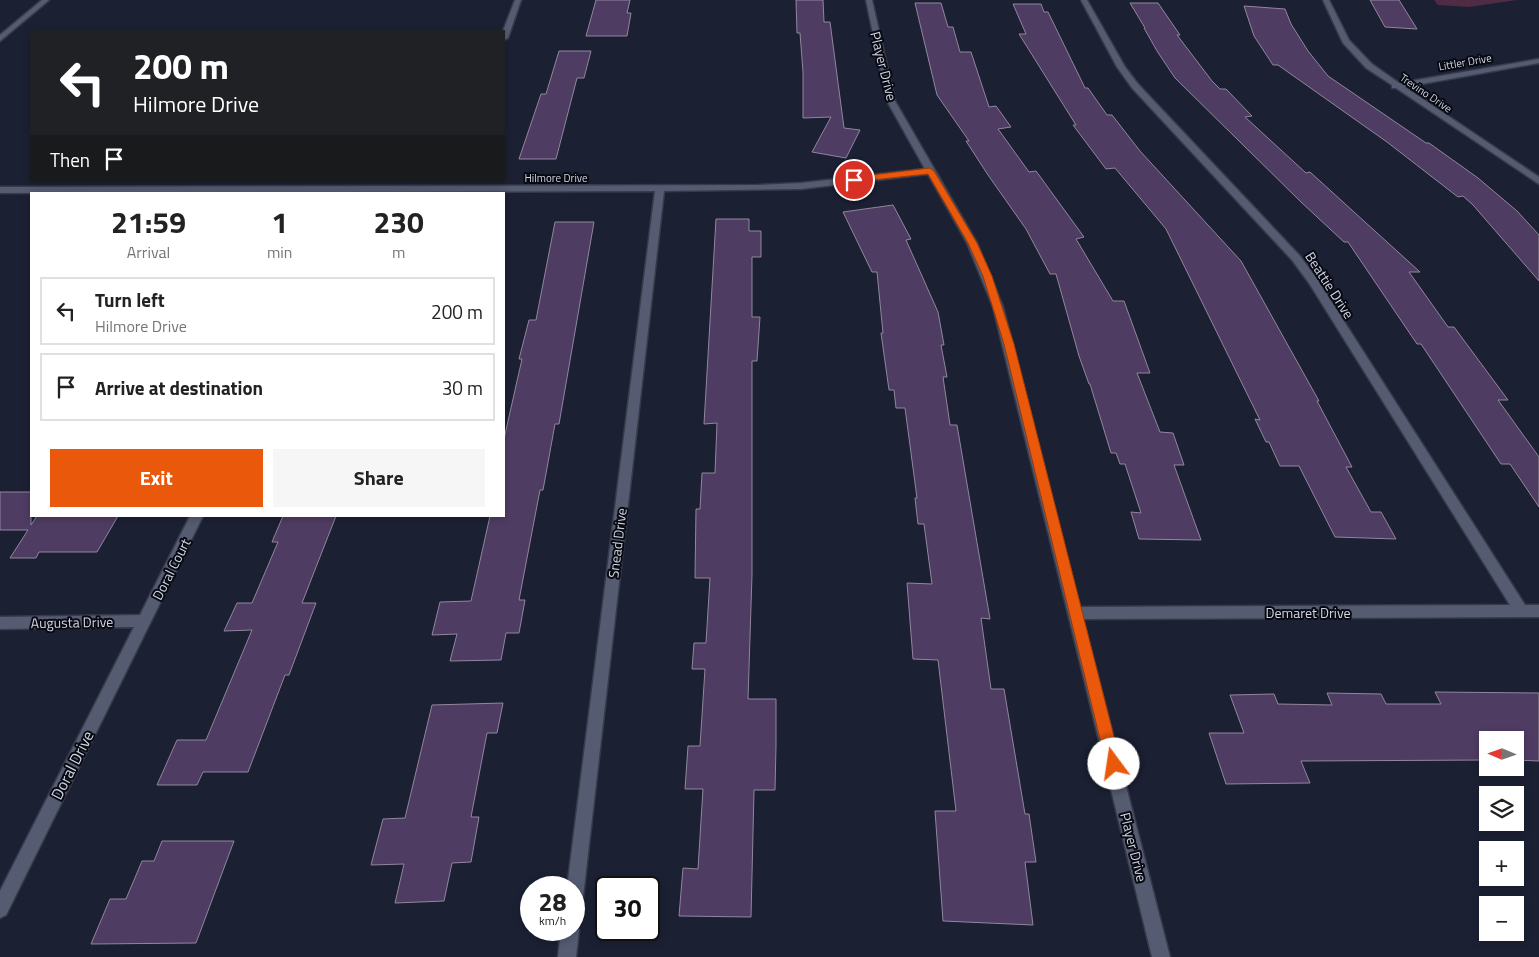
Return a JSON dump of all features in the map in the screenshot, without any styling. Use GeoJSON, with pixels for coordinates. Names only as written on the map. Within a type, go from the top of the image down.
{"type":"FeatureCollection","features":[{"type":"Feature","properties":{"kind":"street"},"geometry":{"type":"LineString","coordinates":[[0,39],[46,0]]}},
{"type":"Feature","properties":{"kind":"street"},"geometry":{"type":"LineString","coordinates":[[505,35],[518,0]]}},
{"type":"Feature","properties":{"kind":"street","name":"Player Drive"},"geometry":{"type":"LineString","coordinates":[[869,0],[886,88],[891,101],[972,243],[988,276],[998,307],[1162,957]]}},
{"type":"Feature","properties":{"kind":"street","name":"Beattie Drive"},"geometry":{"type":"LineString","coordinates":[[1084,0],[1121,67],[1135,86],[1278,236],[1302,266],[1521,611]]}},
{"type":"Feature","properties":{"kind":"street","name":"Trevino Drive"},"geometry":{"type":"LineString","coordinates":[[1326,0],[1350,47],[1369,66],[1395,86],[1539,181]]}},
{"type":"Feature","properties":{"kind":"street","name":"Littler Drive"},"geometry":{"type":"LineString","coordinates":[[1395,86],[1539,61]]}},
{"type":"Feature","properties":{"kind":"street","name":"Hilmore Drive"},"geometry":{"type":"LineString","coordinates":[[0,190],[443,185],[660,188],[779,187],[930,171]]}},
{"type":"Feature","properties":{"kind":"street","name":"Snead Drive"},"geometry":{"type":"LineString","coordinates":[[577,876],[660,188]]}},
{"type":"Feature","properties":{"kind":"street","name":"Doral Court"},"geometry":{"type":"LineString","coordinates":[[145,621],[197,517]]}},
{"type":"Feature","properties":{"kind":"street","name":"Demaret Drive"},"geometry":{"type":"LineString","coordinates":[[1076,613],[1539,611]]}},
{"type":"Feature","properties":{"kind":"street","name":"Augusta Drive"},"geometry":{"type":"LineString","coordinates":[[0,623],[145,621]]}},
{"type":"Feature","properties":{"kind":"street","name":"Doral Drive"},"geometry":{"type":"LineString","coordinates":[[0,909],[145,621]]}},
{"type":"Feature","properties":{"kind":"street"},"geometry":{"type":"LineString","coordinates":[[566,957],[568,941]]}},
{"type":"Feature","properties":{"kind":"shaded area"},"geometry":{"type":"Polygon","coordinates":[[[1434,0],[1517,0],[1469,7],[1438,5],[1434,0]]]}},
{"type":"Feature","properties":{"kind":"building"},"geometry":{"type":"Polygon","coordinates":[[[596,0],[630,0],[627,13],[631,13],[627,36],[586,36],[596,0]]]}},
{"type":"Feature","properties":{"kind":"building"},"geometry":{"type":"Polygon","coordinates":[[[796,0],[823,0],[824,22],[830,22],[844,128],[860,130],[846,158],[812,152],[831,117],[803,118],[803,72],[800,33],[797,33],[796,0]]]}},
{"type":"Feature","properties":{"kind":"building"},"geometry":{"type":"Polygon","coordinates":[[[1370,0],[1399,0],[1417,29],[1385,27],[1370,0]]]}},
{"type":"Feature","properties":{"kind":"building"},"geometry":{"type":"Polygon","coordinates":[[[915,3],[941,3],[948,27],[953,27],[960,52],[971,52],[989,107],[996,106],[1011,127],[998,129],[1029,172],[1036,171],[1084,237],[1076,239],[1113,301],[1124,301],[1150,373],[1137,373],[1160,432],[1173,433],[1184,465],[1174,465],[1201,540],[1139,539],[1131,512],[1141,513],[1125,464],[1120,464],[1116,453],[1111,453],[1090,384],[1079,356],[1056,274],[1050,274],[1026,229],[988,175],[966,141],[969,141],[937,95],[915,3]]]}},
{"type":"Feature","properties":{"kind":"building"},"geometry":{"type":"Polygon","coordinates":[[[1130,3],[1158,3],[1180,35],[1177,35],[1212,81],[1220,89],[1226,89],[1252,116],[1245,117],[1306,173],[1310,172],[1420,272],[1409,272],[1448,327],[1454,327],[1508,400],[1498,400],[1539,457],[1539,507],[1510,464],[1501,464],[1421,344],[1417,344],[1348,242],[1344,242],[1301,202],[1175,78],[1157,51],[1130,3]]]}},
{"type":"Feature","properties":{"kind":"building"},"geometry":{"type":"Polygon","coordinates":[[[1013,4],[1041,4],[1044,12],[1048,12],[1085,88],[1088,88],[1107,115],[1112,115],[1140,151],[1241,261],[1319,401],[1317,401],[1352,467],[1346,467],[1371,512],[1381,512],[1396,539],[1335,537],[1299,466],[1280,466],[1269,442],[1266,442],[1255,419],[1260,420],[1166,229],[1115,168],[1106,169],[1073,125],[1076,125],[1019,34],[1026,34],[1013,4]]]}},
{"type":"Feature","properties":{"kind":"building"},"geometry":{"type":"Polygon","coordinates":[[[1244,6],[1285,9],[1291,24],[1308,51],[1328,76],[1478,178],[1517,211],[1539,235],[1539,281],[1463,196],[1458,197],[1387,142],[1278,65],[1273,65],[1254,36],[1244,6]]]}},
{"type":"Feature","properties":{"kind":"building"},"geometry":{"type":"Polygon","coordinates":[[[559,51],[591,51],[584,78],[577,78],[556,159],[519,159],[541,94],[546,94],[559,51]]]}},
{"type":"Feature","properties":{"kind":"building"},"geometry":{"type":"Polygon","coordinates":[[[893,205],[911,239],[906,240],[938,312],[944,345],[941,345],[947,377],[943,377],[950,425],[957,425],[990,619],[981,618],[991,689],[1004,689],[1025,814],[1029,814],[1036,862],[1025,862],[1033,925],[943,921],[935,811],[956,811],[938,660],[913,659],[907,583],[932,584],[924,524],[918,524],[915,498],[917,498],[905,408],[896,408],[894,390],[889,390],[881,333],[883,333],[877,272],[872,272],[843,212],[893,205]]]}},
{"type":"Feature","properties":{"kind":"building"},"geometry":{"type":"Polygon","coordinates":[[[716,219],[749,219],[749,231],[761,231],[761,257],[752,257],[752,317],[760,317],[757,361],[752,361],[752,575],[748,699],[776,699],[776,746],[775,790],[754,790],[751,917],[679,916],[683,868],[698,869],[703,789],[685,789],[688,746],[700,746],[705,669],[692,669],[694,643],[706,643],[710,578],[695,578],[696,509],[700,509],[702,473],[715,473],[717,423],[704,424],[716,219]]]}},
{"type":"Feature","properties":{"kind":"building"},"geometry":{"type":"Polygon","coordinates":[[[555,222],[594,222],[559,424],[555,424],[543,490],[540,490],[519,600],[525,600],[519,633],[506,633],[501,660],[450,661],[457,634],[432,635],[440,602],[471,601],[490,517],[505,517],[505,435],[522,359],[519,359],[529,320],[536,320],[555,222]]]}},
{"type":"Feature","properties":{"kind":"building"},"geometry":{"type":"Polygon","coordinates":[[[0,492],[30,492],[31,525],[36,517],[117,517],[97,552],[39,552],[36,558],[10,558],[28,530],[0,530],[0,492]]]}},
{"type":"Feature","properties":{"kind":"building"},"geometry":{"type":"Polygon","coordinates":[[[283,517],[336,517],[302,603],[316,603],[289,675],[285,675],[248,772],[203,772],[197,785],[157,785],[177,740],[206,740],[252,630],[224,631],[237,603],[252,603],[278,542],[272,542],[283,517]]]}},
{"type":"Feature","properties":{"kind":"building"},"geometry":{"type":"Polygon","coordinates":[[[1435,692],[1539,693],[1539,761],[1524,760],[1524,731],[1479,731],[1479,760],[1301,761],[1310,783],[1226,784],[1209,733],[1244,733],[1230,695],[1274,694],[1278,704],[1332,705],[1327,693],[1381,694],[1386,704],[1441,704],[1435,692]]]}},
{"type":"Feature","properties":{"kind":"building"},"geometry":{"type":"Polygon","coordinates":[[[503,703],[497,733],[487,733],[471,817],[479,817],[471,862],[452,863],[444,901],[395,903],[404,864],[371,865],[383,819],[405,818],[432,705],[503,703]]]}},
{"type":"Feature","properties":{"kind":"building"},"geometry":{"type":"Polygon","coordinates":[[[162,841],[234,841],[196,943],[91,944],[110,899],[126,899],[142,861],[154,861],[162,841]]]}},
{"type":"Feature","properties":{"kind":"route"},"geometry":{"type":"LineString","coordinates":[[854,180],[930,171],[972,243],[988,276],[1009,344],[1114,764]]}}]}
